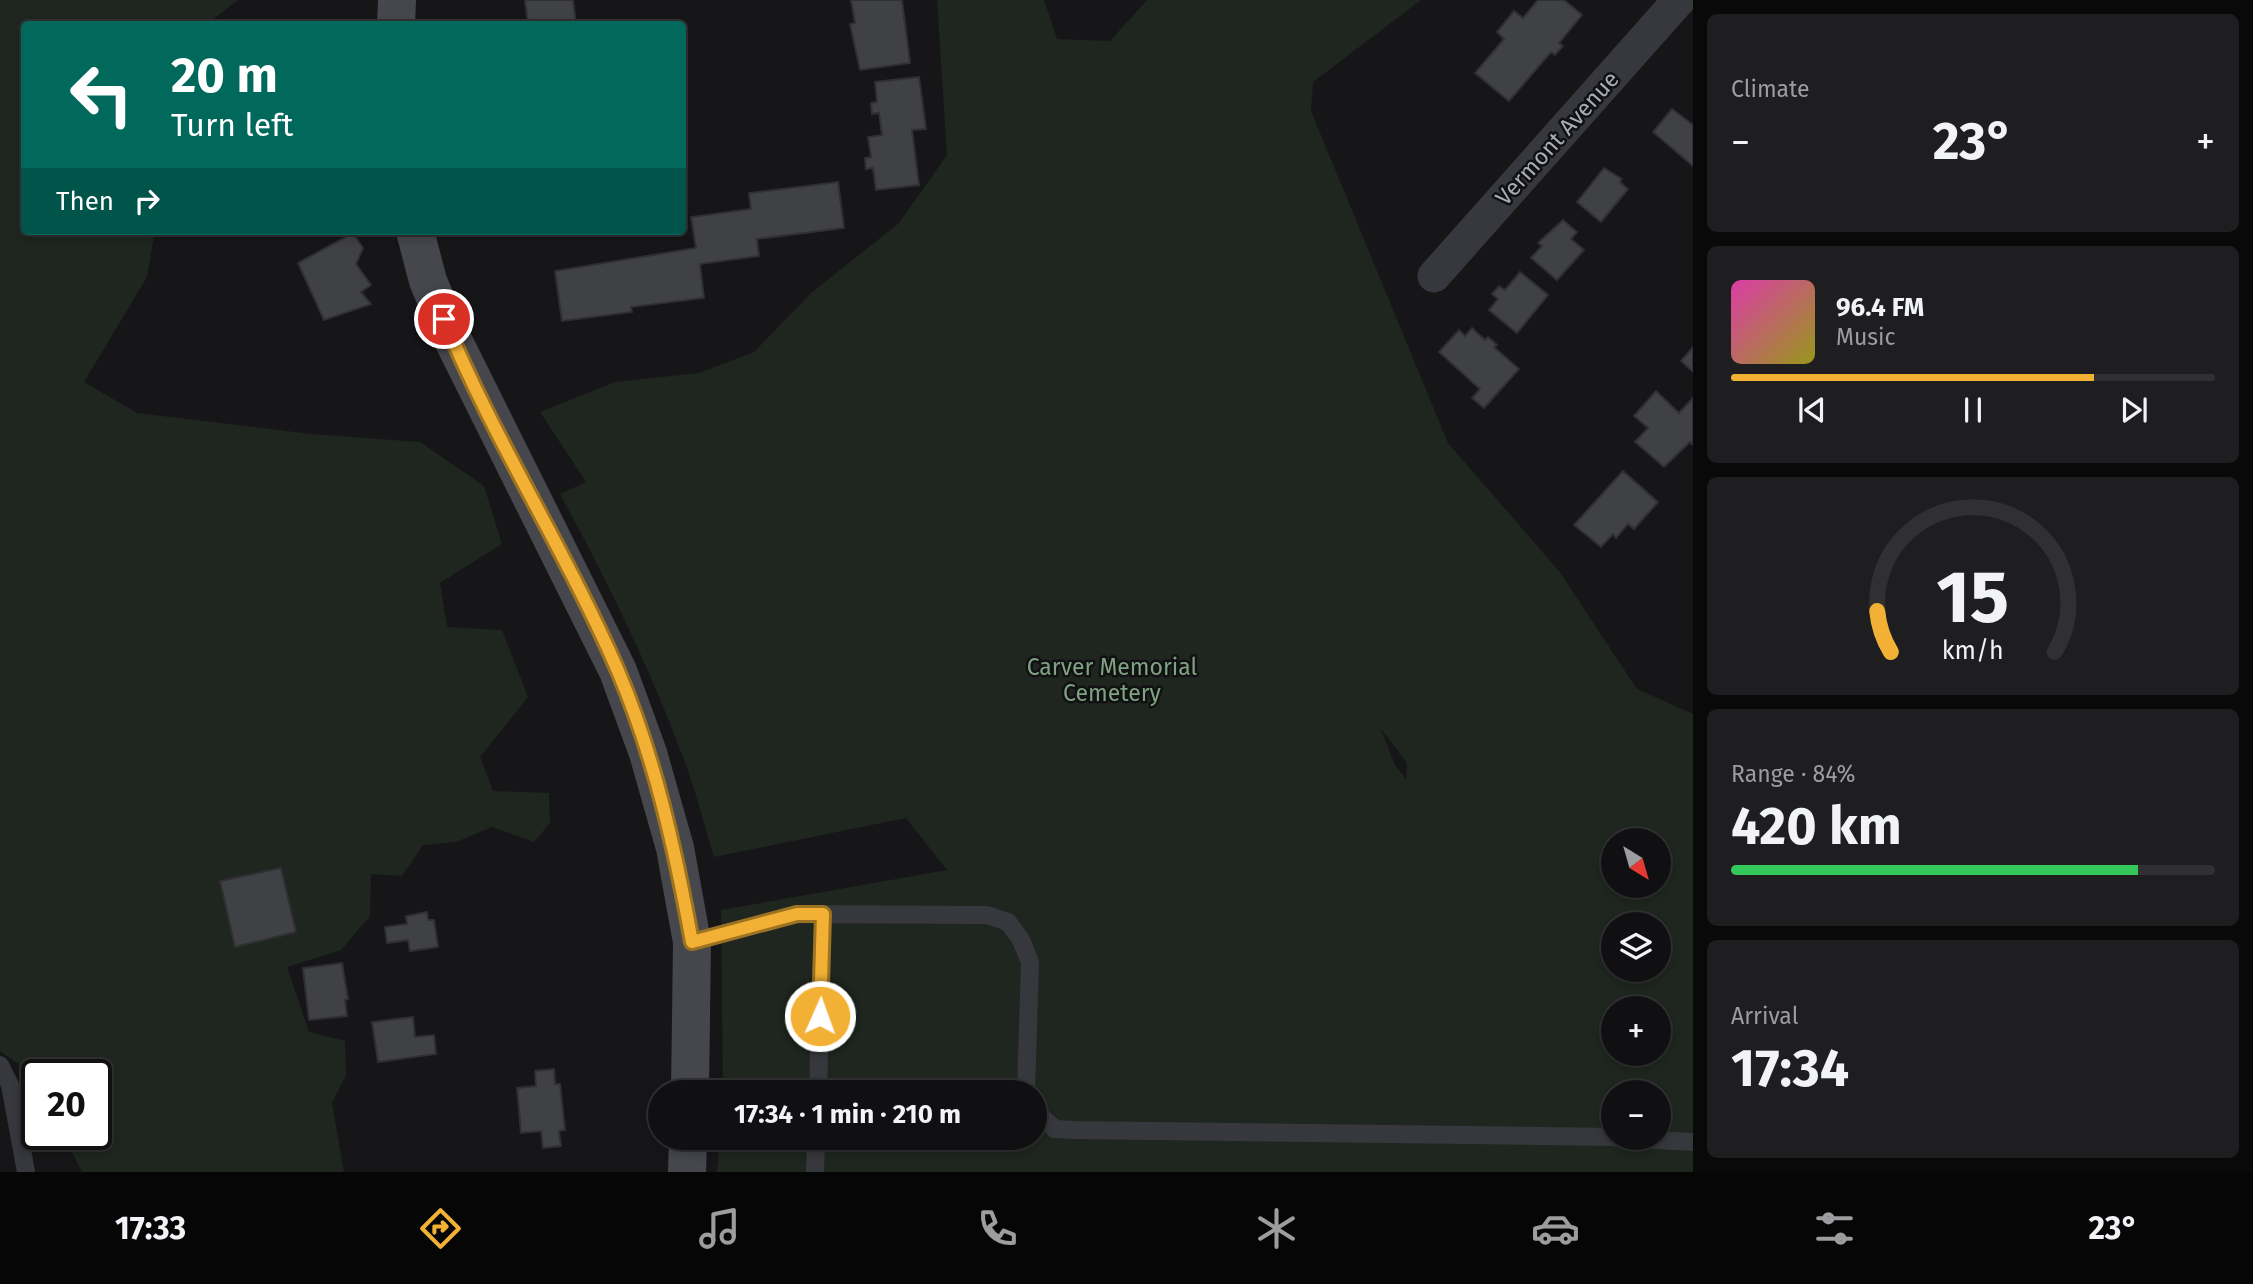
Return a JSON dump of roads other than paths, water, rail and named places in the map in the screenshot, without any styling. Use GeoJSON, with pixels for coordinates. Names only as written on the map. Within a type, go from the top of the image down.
{"type":"FeatureCollection","features":[{"type":"Feature","properties":{"kind":"main road"},"geometry":{"type":"LineString","coordinates":[[396,21],[397,0]]}},
{"type":"Feature","properties":{"kind":"main road"},"geometry":{"type":"LineString","coordinates":[[416,235],[428,281],[452,338],[618,671],[648,753],[671,836],[692,942],[690,1080]]}},
{"type":"Feature","properties":{"kind":"main road"},"geometry":{"type":"LineString","coordinates":[[687,1172],[688,1150]]}},
{"type":"Feature","properties":{"kind":"street","name":"Vermont Avenue"},"geometry":{"type":"LineString","coordinates":[[1434,276],[1679,0]]}},
{"type":"Feature","properties":{"kind":"lane"},"geometry":{"type":"LineString","coordinates":[[692,942],[797,914],[987,915],[1008,922],[1021,940],[1030,962],[1026,1080]]}},
{"type":"Feature","properties":{"kind":"lane"},"geometry":{"type":"LineString","coordinates":[[818,1080],[823,914]]}},
{"type":"Feature","properties":{"kind":"lane"},"geometry":{"type":"LineString","coordinates":[[0,1065],[10,1085],[26,1172]]}},
{"type":"Feature","properties":{"kind":"lane"},"geometry":{"type":"LineString","coordinates":[[1047,1122],[1055,1129],[1074,1130],[1601,1137]]}},
{"type":"Feature","properties":{"kind":"lane"},"geometry":{"type":"LineString","coordinates":[[1671,1141],[1693,1142]]}},
{"type":"Feature","properties":{"kind":"lane"},"geometry":{"type":"LineString","coordinates":[[815,1172],[816,1150]]}},
{"type":"Feature","properties":{"kind":"park label","name":"Carver Memorial Cemetery"},"geometry":{"type":"Point","coordinates":[1112,680]}}]}
